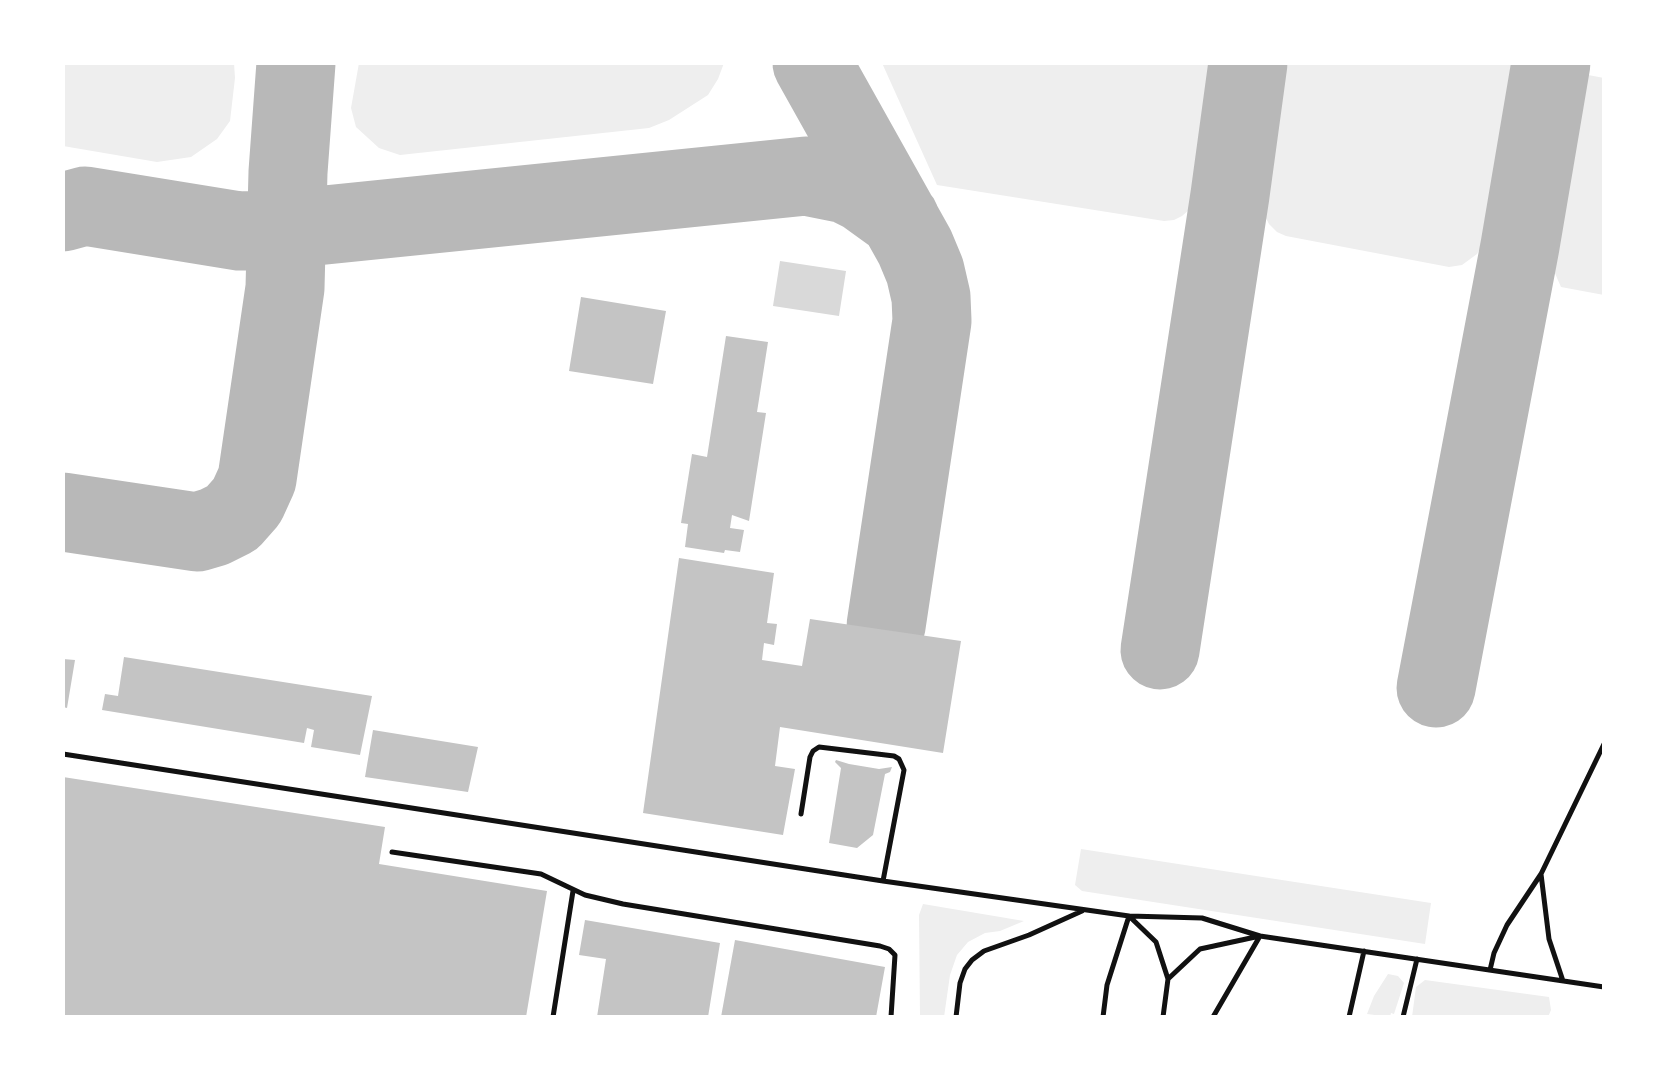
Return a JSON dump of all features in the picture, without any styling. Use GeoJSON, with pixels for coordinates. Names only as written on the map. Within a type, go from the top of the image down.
{"type":"FeatureCollection","features":[{"type":"Feature","properties":{"kind":"lane"},"geometry":{"type":"LineString","coordinates":[[1490,970],[1494,953],[1507,925],[1541,874],[1604,744]]}},
{"type":"Feature","properties":{"kind":"lane"},"geometry":{"type":"LineString","coordinates":[[801,814],[810,757],[819,747],[880,754],[899,759],[904,769],[883,881]]}},
{"type":"Feature","properties":{"kind":"lane"},"geometry":{"type":"LineString","coordinates":[[63,754],[883,881],[1129,916],[1202,918],[1260,936],[1604,988]]}},
{"type":"Feature","properties":{"kind":"lane"},"geometry":{"type":"LineString","coordinates":[[392,852],[541,873],[573,891],[623,904],[880,946],[895,955],[891,1017]]}},
{"type":"Feature","properties":{"kind":"lane"},"geometry":{"type":"LineString","coordinates":[[1541,874],[1549,939],[1563,981]]}},
{"type":"Feature","properties":{"kind":"lane"},"geometry":{"type":"LineString","coordinates":[[553,1017],[573,891]]}},
{"type":"Feature","properties":{"kind":"lane"},"geometry":{"type":"LineString","coordinates":[[956,1017],[960,983],[972,960],[984,951],[1029,935],[1085,909]]}},
{"type":"Feature","properties":{"kind":"lane"},"geometry":{"type":"LineString","coordinates":[[1129,916],[1156,942],[1168,979],[1163,1017]]}},
{"type":"Feature","properties":{"kind":"lane"},"geometry":{"type":"LineString","coordinates":[[1103,1017],[1107,985],[1129,916]]}},
{"type":"Feature","properties":{"kind":"lane"},"geometry":{"type":"LineString","coordinates":[[1168,979],[1200,949],[1260,936]]}},
{"type":"Feature","properties":{"kind":"lane"},"geometry":{"type":"LineString","coordinates":[[1213,1017],[1260,936]]}},
{"type":"Feature","properties":{"kind":"lane"},"geometry":{"type":"LineString","coordinates":[[1349,1017],[1364,951]]}},
{"type":"Feature","properties":{"kind":"lane"},"geometry":{"type":"LineString","coordinates":[[1402,1017],[1417,959]]}},
{"type":"Feature","properties":{"kind":"shaded area"},"geometry":{"type":"Polygon","coordinates":[[[63,63],[234,63],[230,121],[217,139],[191,157],[157,162],[63,146],[63,63]]]}},
{"type":"Feature","properties":{"kind":"shaded area"},"geometry":{"type":"Polygon","coordinates":[[[359,63],[724,63],[708,95],[669,120],[649,128],[400,155],[379,148],[356,127],[351,108],[359,63]]]}},
{"type":"Feature","properties":{"kind":"shaded area"},"geometry":{"type":"Polygon","coordinates":[[[882,63],[1216,63],[1195,200],[1182,216],[1164,221],[937,185],[882,63]]]}},
{"type":"Feature","properties":{"kind":"shaded area"},"geometry":{"type":"Polygon","coordinates":[[[1284,63],[1514,63],[1515,72],[1492,201],[1482,245],[1477,254],[1462,265],[1449,267],[1286,236],[1277,232],[1264,214],[1263,203],[1284,63]]]}},
{"type":"Feature","properties":{"kind":"shaded area"},"geometry":{"type":"Polygon","coordinates":[[[1583,74],[1604,78],[1604,295],[1561,287],[1547,255],[1583,74]]]}},
{"type":"Feature","properties":{"kind":"shaded area"},"geometry":{"type":"Polygon","coordinates":[[[780,261],[846,271],[839,316],[773,306],[780,261]]]}},
{"type":"Feature","properties":{"kind":"shaded area"},"geometry":{"type":"Polygon","coordinates":[[[1081,849],[1431,903],[1425,944],[1082,891],[1075,885],[1081,849]]]}},
{"type":"Feature","properties":{"kind":"shaded area"},"geometry":{"type":"Polygon","coordinates":[[[923,904],[1024,921],[1000,931],[985,933],[968,942],[957,955],[950,975],[944,1017],[920,1017],[919,915],[923,904]]]}},
{"type":"Feature","properties":{"kind":"shaded area"},"geometry":{"type":"Polygon","coordinates":[[[1388,974],[1398,976],[1404,983],[1394,1014],[1391,1013],[1390,1017],[1367,1014],[1374,996],[1388,974]]]}},
{"type":"Feature","properties":{"kind":"shaded area"},"geometry":{"type":"Polygon","coordinates":[[[1425,980],[1549,997],[1551,1010],[1548,1017],[1412,1017],[1416,987],[1425,980]]]}},
{"type":"Feature","properties":{"kind":"building"},"geometry":{"type":"Polygon","coordinates":[[[581,297],[666,311],[653,384],[569,371],[581,297]]]}},
{"type":"Feature","properties":{"kind":"building"},"geometry":{"type":"Polygon","coordinates":[[[726,336],[768,342],[757,412],[766,413],[749,521],[732,515],[730,528],[744,530],[740,552],[725,550],[724,553],[685,547],[688,524],[681,523],[692,454],[707,457],[726,336]]]}},
{"type":"Feature","properties":{"kind":"building"},"geometry":{"type":"Polygon","coordinates":[[[679,558],[774,573],[767,623],[777,624],[774,645],[764,643],[762,660],[802,666],[810,619],[961,641],[943,753],[780,727],[775,766],[795,769],[783,835],[643,813],[679,558]]]}},
{"type":"Feature","properties":{"kind":"building"},"geometry":{"type":"Polygon","coordinates":[[[124,657],[372,696],[360,755],[311,747],[314,730],[307,728],[304,743],[102,710],[105,694],[118,696],[124,657]]]}},
{"type":"Feature","properties":{"kind":"building"},"geometry":{"type":"Polygon","coordinates":[[[63,659],[75,660],[67,708],[63,707],[63,659]]]}},
{"type":"Feature","properties":{"kind":"building"},"geometry":{"type":"Polygon","coordinates":[[[373,730],[478,747],[468,792],[365,777],[373,730]]]}},
{"type":"Feature","properties":{"kind":"building"},"geometry":{"type":"Polygon","coordinates":[[[836,760],[879,769],[892,767],[890,772],[885,774],[873,835],[857,848],[829,843],[841,768],[836,760]]]}},
{"type":"Feature","properties":{"kind":"building"},"geometry":{"type":"Polygon","coordinates":[[[63,777],[385,827],[379,864],[547,891],[526,1017],[63,1017],[63,777]]]}},
{"type":"Feature","properties":{"kind":"building"},"geometry":{"type":"Polygon","coordinates":[[[585,920],[720,943],[708,1017],[597,1017],[606,959],[579,955],[585,920]]]}},
{"type":"Feature","properties":{"kind":"building"},"geometry":{"type":"Polygon","coordinates":[[[735,940],[885,967],[876,1017],[721,1017],[735,940]]]}},
{"type":"Feature","properties":{"kind":"taxiway"},"geometry":{"type":"LineString","coordinates":[[63,512],[197,532],[232,518],[247,501],[257,479],[285,288],[288,172],[296,63]]}},
{"type":"Feature","properties":{"kind":"taxiway"},"geometry":{"type":"LineString","coordinates":[[812,63],[915,247],[925,271],[931,297],[932,321],[886,626]]}},
{"type":"Feature","properties":{"kind":"taxiway"},"geometry":{"type":"LineString","coordinates":[[1160,650],[1248,63]]}},
{"type":"Feature","properties":{"kind":"taxiway"},"geometry":{"type":"LineString","coordinates":[[1436,688],[1520,246],[1551,63]]}},
{"type":"Feature","properties":{"kind":"taxiway"},"geometry":{"type":"LineString","coordinates":[[63,212],[85,206],[239,231],[286,229],[806,176],[846,184],[864,193],[900,219]]}}]}
